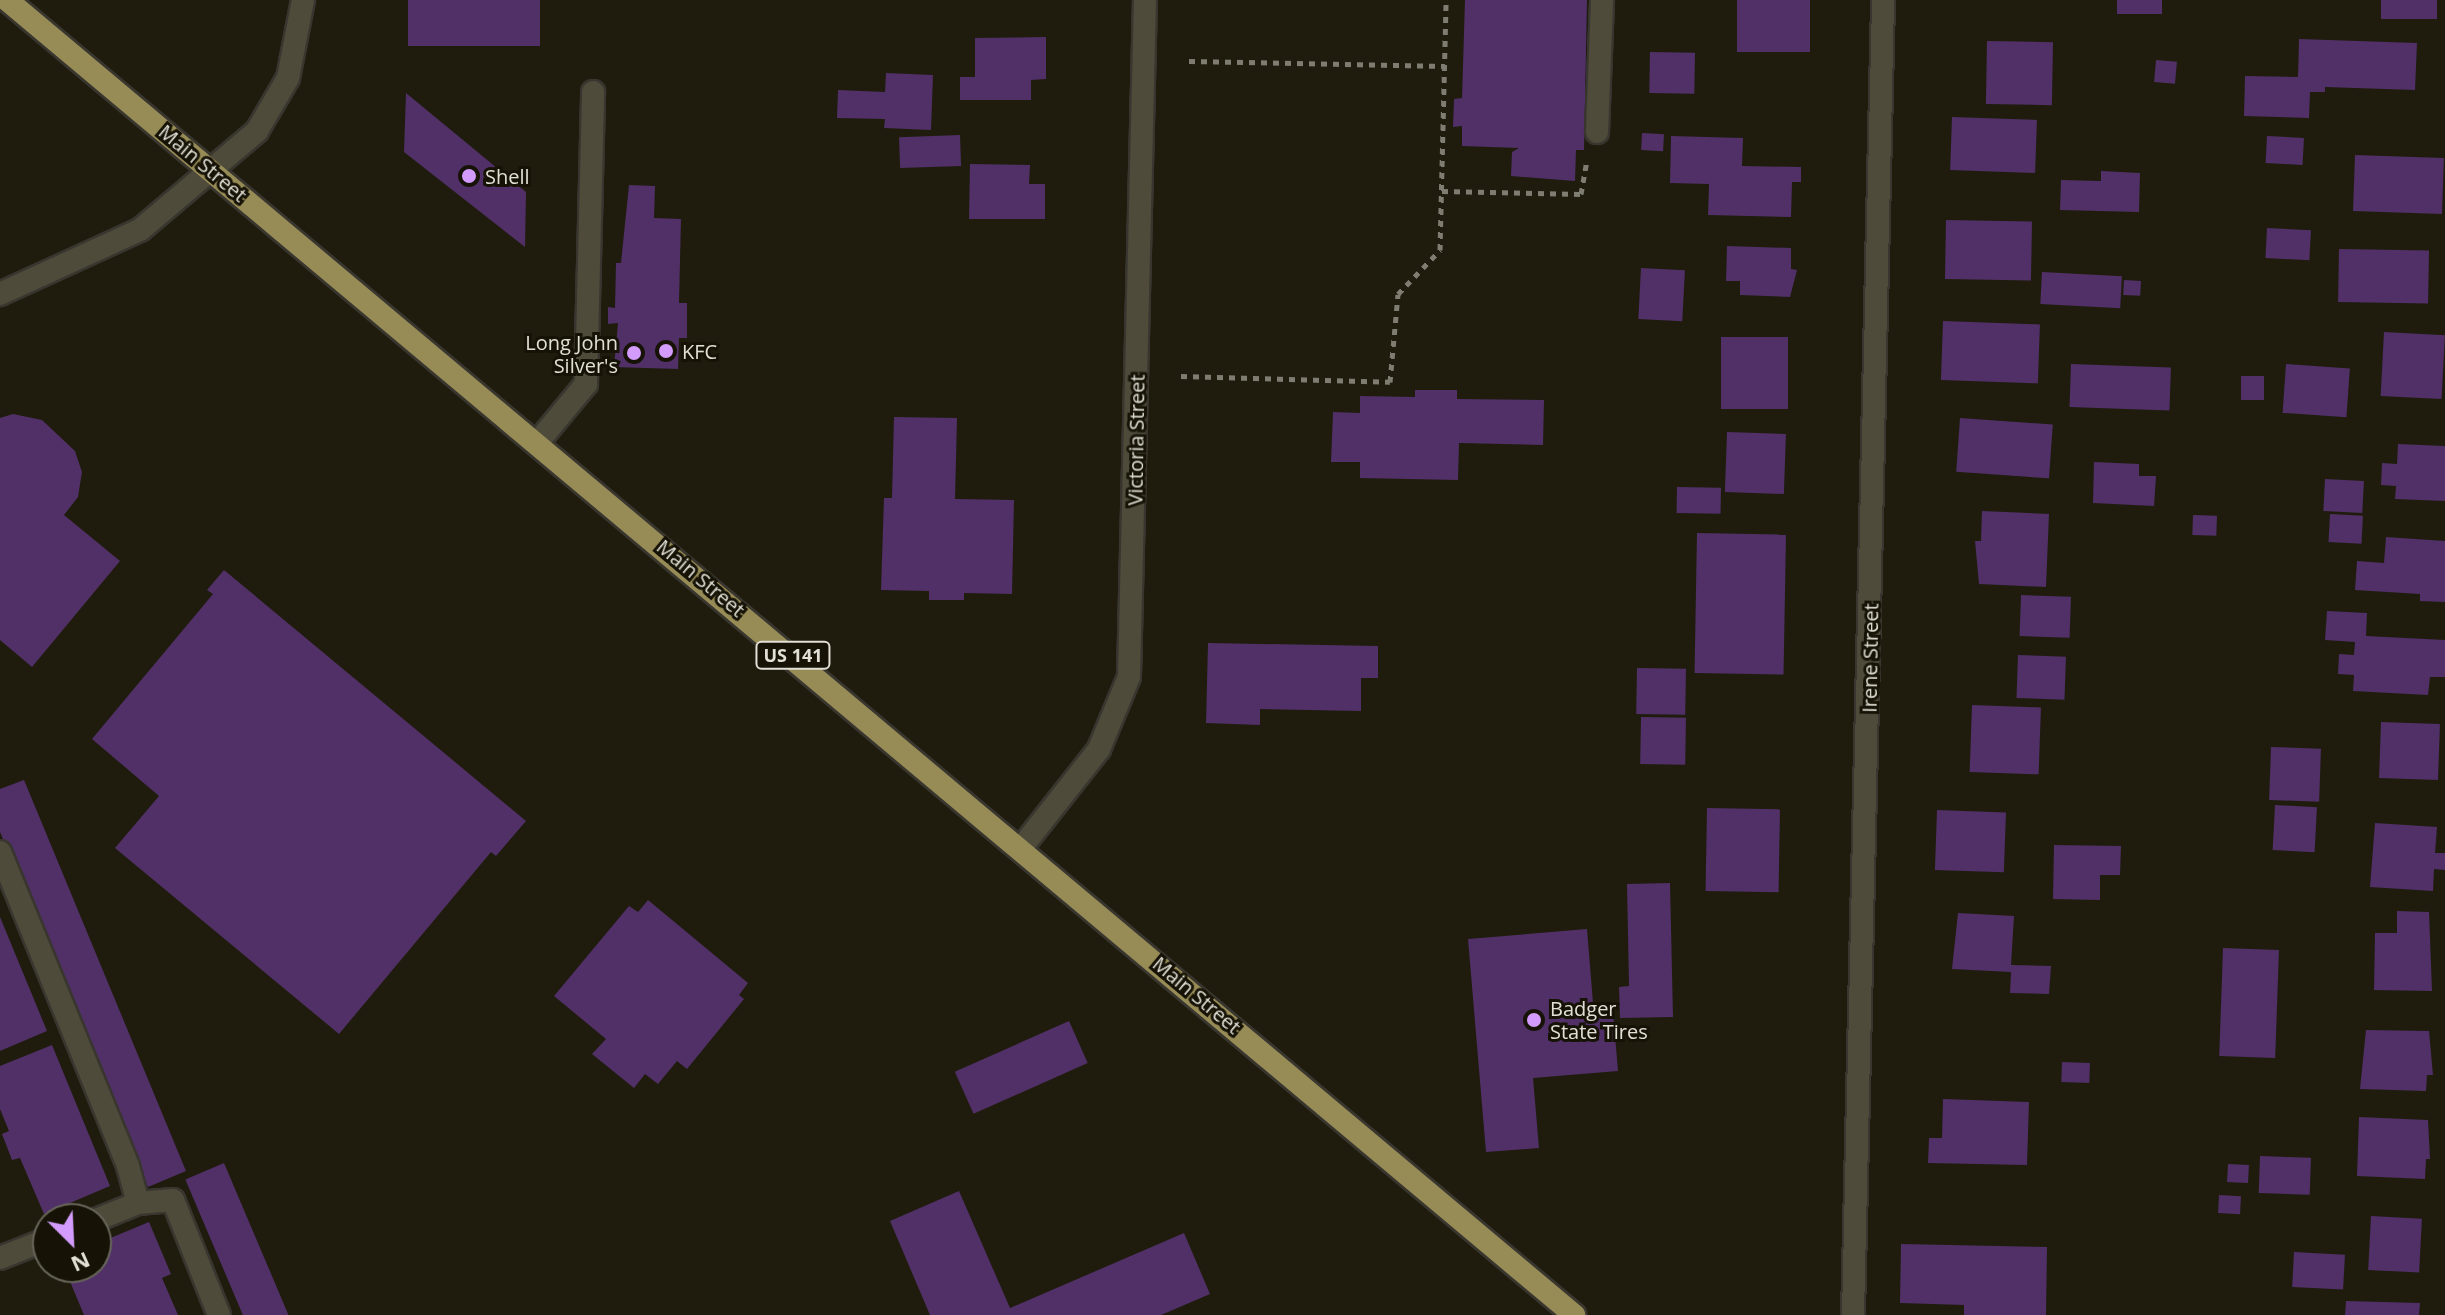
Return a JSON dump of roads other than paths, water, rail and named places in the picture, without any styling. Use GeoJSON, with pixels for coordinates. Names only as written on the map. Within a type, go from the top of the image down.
{"type":"FeatureCollection","features":[{"type":"Feature","properties":{"kind":"main road","name":"Main Street"},"geometry":{"type":"LineString","coordinates":[[7,0],[1022,847],[1574,1315]]}},
{"type":"Feature","properties":{"kind":"street"},"geometry":{"type":"LineString","coordinates":[[0,294],[140,230],[257,131],[281,91],[296,50],[303,0]]}},
{"type":"Feature","properties":{"kind":"street","name":"Victoria Street"},"geometry":{"type":"LineString","coordinates":[[1022,847],[1099,749],[1129,677],[1145,0]]}},
{"type":"Feature","properties":{"kind":"street"},"geometry":{"type":"LineString","coordinates":[[1597,132],[1602,0]]}},
{"type":"Feature","properties":{"kind":"street","name":"Irene Street"},"geometry":{"type":"LineString","coordinates":[[1853,1315],[1883,0]]}},
{"type":"Feature","properties":{"kind":"street"},"geometry":{"type":"LineString","coordinates":[[538,442],[586,384],[593,92]]}},
{"type":"Feature","properties":{"kind":"street"},"geometry":{"type":"LineString","coordinates":[[0,852],[128,1166],[138,1203]]}},
{"type":"Feature","properties":{"kind":"street"},"geometry":{"type":"LineString","coordinates":[[112,1214],[138,1203],[173,1200],[219,1315]]}},
{"type":"Feature","properties":{"kind":"street"},"geometry":{"type":"LineString","coordinates":[[0,1258],[32,1245]]}},
{"type":"Feature","properties":{"kind":"place","name":"Shell"},"geometry":{"type":"Point","coordinates":[469,176]}},
{"type":"Feature","properties":{"kind":"place","name":"KFC"},"geometry":{"type":"Point","coordinates":[666,351]}},
{"type":"Feature","properties":{"kind":"place","name":"Long John Silver's"},"geometry":{"type":"Point","coordinates":[634,353]}},
{"type":"Feature","properties":{"kind":"place","name":"Badger State Tires"},"geometry":{"type":"Point","coordinates":[1534,1020]}}]}
